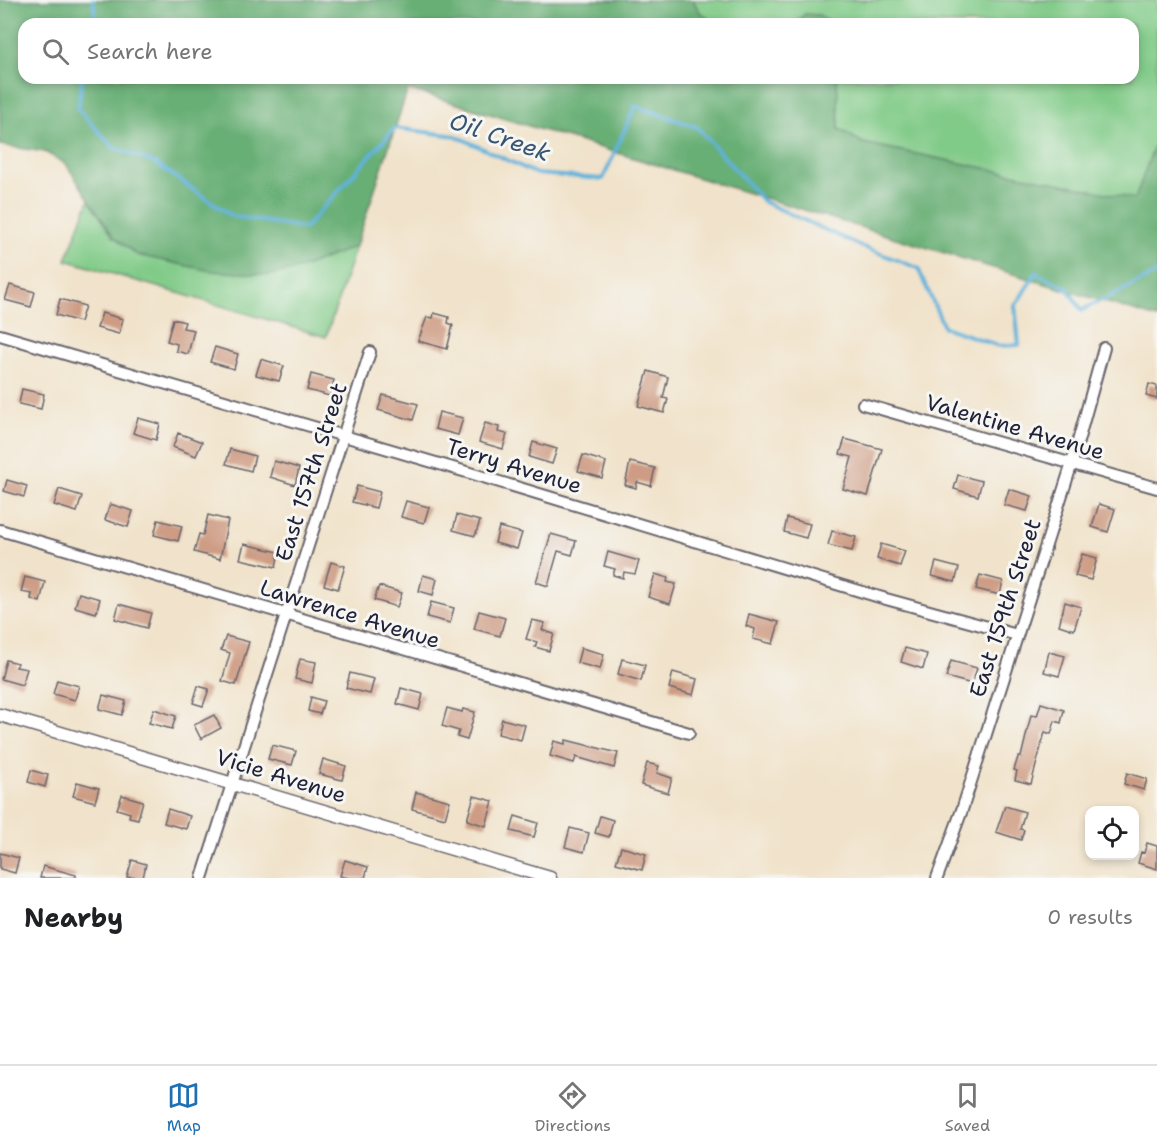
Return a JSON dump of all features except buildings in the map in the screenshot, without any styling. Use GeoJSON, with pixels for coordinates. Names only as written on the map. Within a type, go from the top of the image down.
{"type":"FeatureCollection","features":[{"type":"Feature","properties":{"kind":"street","name":"Terry Avenue"},"geometry":{"type":"LineString","coordinates":[[0,335],[343,435],[875,596],[1017,635]]}},
{"type":"Feature","properties":{"kind":"street","name":"East 159th Street"},"geometry":{"type":"LineString","coordinates":[[937,878],[962,810],[1072,463],[1104,348]]}},
{"type":"Feature","properties":{"kind":"street","name":"East 157th Street"},"geometry":{"type":"LineString","coordinates":[[202,878],[370,352]]}},
{"type":"Feature","properties":{"kind":"street","name":"Valentine Avenue"},"geometry":{"type":"LineString","coordinates":[[863,404],[1157,488]]}},
{"type":"Feature","properties":{"kind":"street","name":"Lawrence Avenue"},"geometry":{"type":"LineString","coordinates":[[0,530],[689,733]]}},
{"type":"Feature","properties":{"kind":"street","name":"Vicie Avenue"},"geometry":{"type":"LineString","coordinates":[[0,715],[550,878]]}},
{"type":"Feature","properties":{"kind":"green space"},"geometry":{"type":"Polygon","coordinates":[[[0,0],[693,0],[699,11],[707,18],[18,18],[18,84],[837,84],[839,129],[863,143],[1135,199],[1157,138],[1157,318],[408,89],[356,246],[302,268],[269,275],[211,271],[137,255],[113,236],[66,164],[45,152],[0,145],[0,0]]]}},
{"type":"Feature","properties":{"kind":"green space"},"geometry":{"type":"Polygon","coordinates":[[[693,0],[1157,0],[1157,138],[1135,199],[863,143],[839,129],[837,84],[1139,84],[1139,18],[818,18],[805,14],[800,18],[707,18],[699,11],[693,0]]]}},
{"type":"Feature","properties":{"kind":"green space"},"geometry":{"type":"Polygon","coordinates":[[[805,14],[819,15],[823,18],[800,18],[805,14]]]}},
{"type":"Feature","properties":{"kind":"green space"},"geometry":{"type":"Polygon","coordinates":[[[89,200],[113,236],[302,268],[356,246],[326,337],[66,260],[89,200]]]}},
{"type":"Feature","properties":{"kind":"waterway","name":"Oil Creek"},"geometry":{"type":"LineString","coordinates":[[93,0],[95,18]]}},
{"type":"Feature","properties":{"kind":"waterway","name":"Oil Creek"},"geometry":{"type":"LineString","coordinates":[[81,84],[78,109],[113,147],[155,163],[232,216],[305,228],[395,128],[456,136],[537,174],[603,179],[635,106],[697,127],[764,202],[863,247],[918,268],[944,327],[999,346],[1019,345],[1015,306],[1036,273],[1066,287],[1082,310],[1157,273]]}}]}
